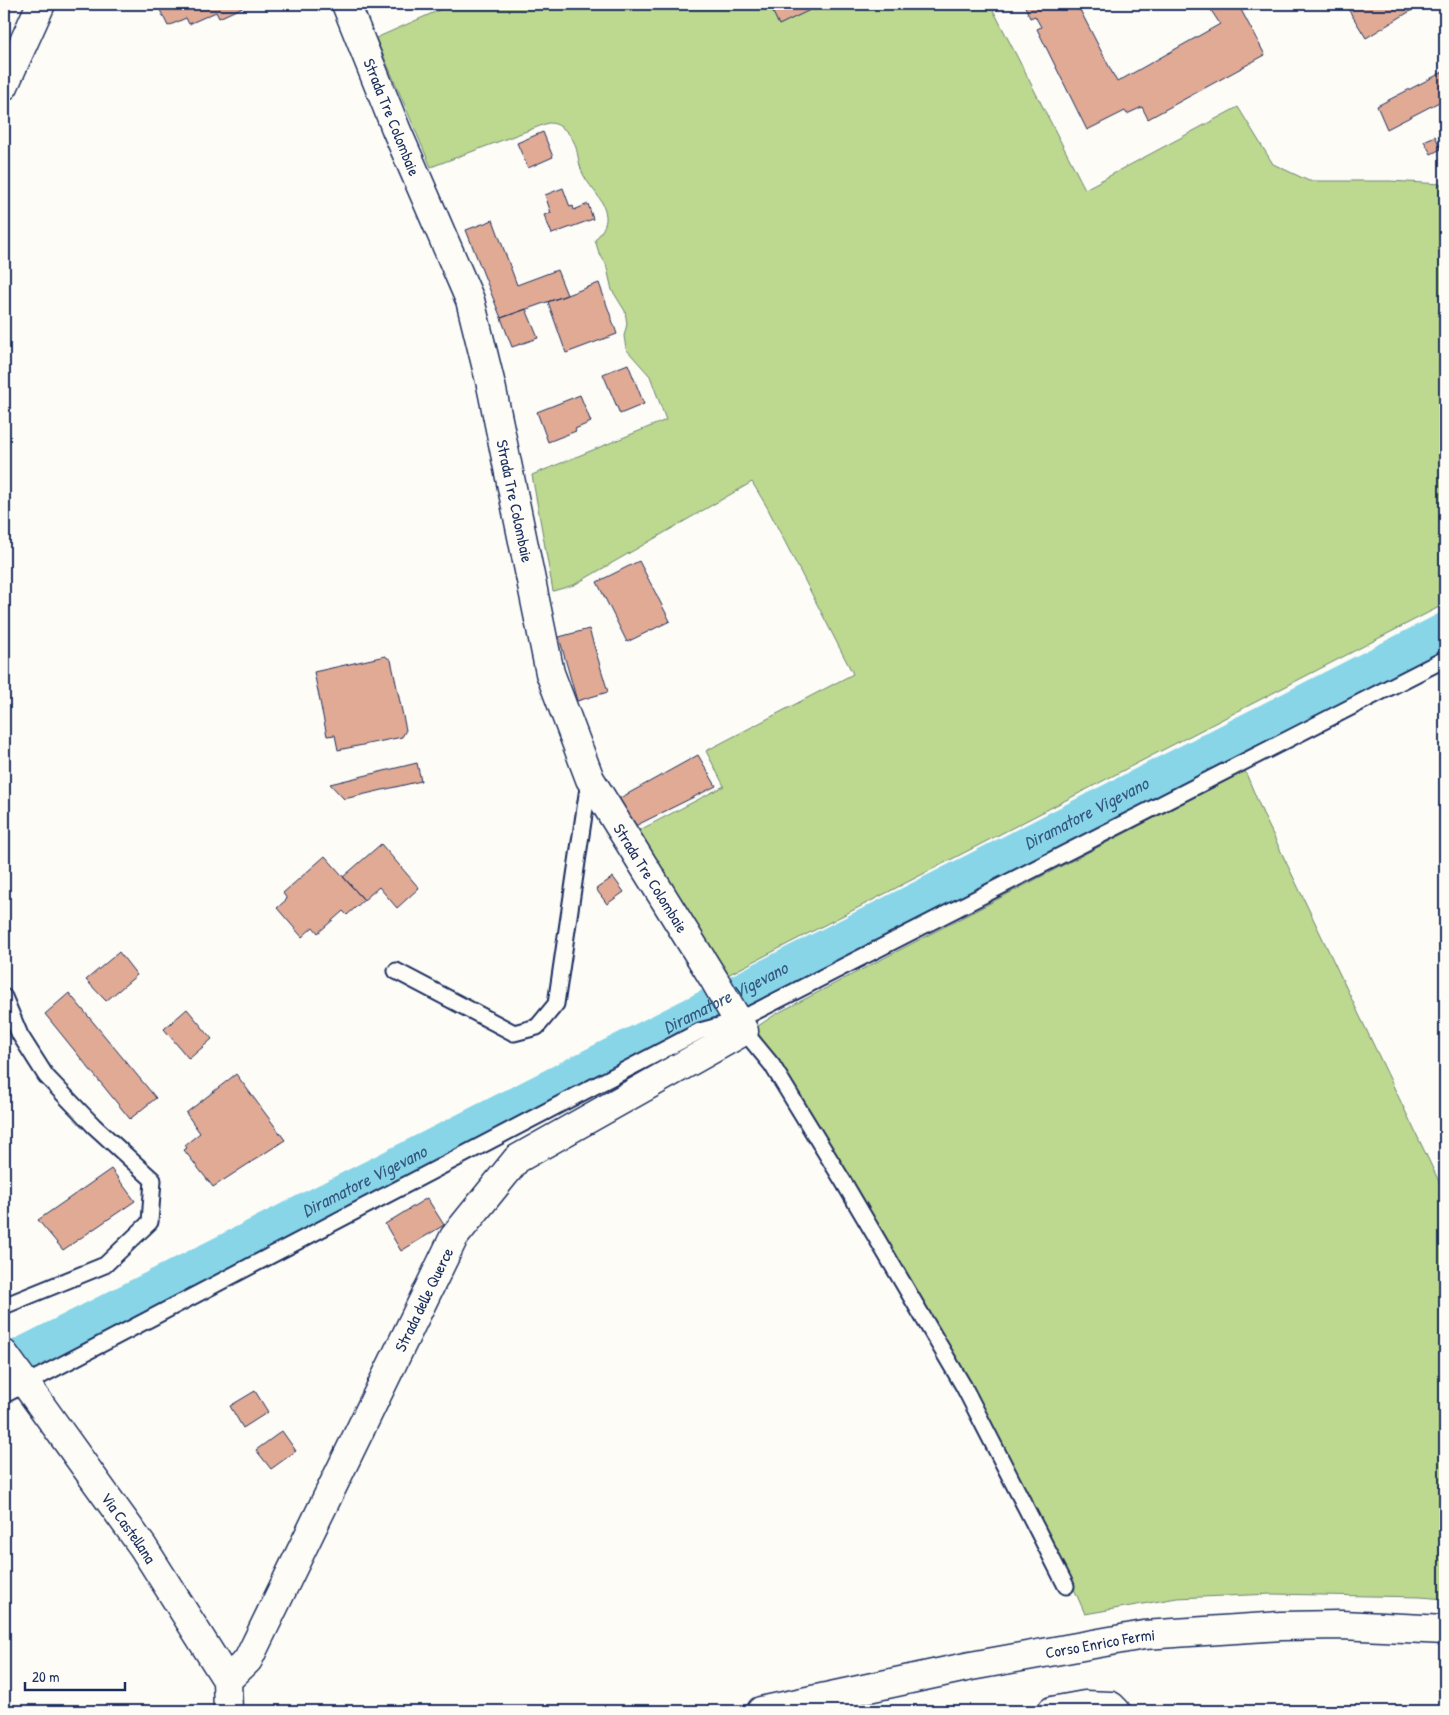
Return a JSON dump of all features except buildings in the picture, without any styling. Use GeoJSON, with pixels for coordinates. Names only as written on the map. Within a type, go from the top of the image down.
{"type":"FeatureCollection","features":[{"type":"Feature","properties":{"kind":"street"},"geometry":{"type":"LineString","coordinates":[[4,86],[40,4]]}},
{"type":"Feature","properties":{"kind":"street","name":"Strada Tre Colombaie"},"geometry":{"type":"LineString","coordinates":[[346,4],[396,129],[470,300],[491,384],[550,673],[590,779],[715,981],[738,1022]]}},
{"type":"Feature","properties":{"kind":"street","name":"Strada delle Querce"},"geometry":{"type":"LineString","coordinates":[[227,1680],[248,1660],[454,1237],[517,1159],[738,1022]]}},
{"type":"Feature","properties":{"kind":"street","name":"Via Castellana"},"geometry":{"type":"LineString","coordinates":[[4,1354],[14,1390],[142,1546],[227,1680]]}},
{"type":"Feature","properties":{"kind":"street","name":"Corso Enrico Fermi"},"geometry":{"type":"LineString","coordinates":[[761,1711],[971,1666],[1144,1635],[1281,1626],[1340,1625],[1445,1630]]}},
{"type":"Feature","properties":{"kind":"street"},"geometry":{"type":"LineString","coordinates":[[227,1680],[228,1711]]}},
{"type":"Feature","properties":{"kind":"street"},"geometry":{"type":"LineString","coordinates":[[1052,1711],[1084,1705],[1111,1706],[1116,1711]]}},
{"type":"Feature","properties":{"kind":"lane"},"geometry":{"type":"LineString","coordinates":[[14,1390],[700,1031],[738,1022],[1445,659]]}},
{"type":"Feature","properties":{"kind":"lane"},"geometry":{"type":"LineString","coordinates":[[396,971],[514,1033],[537,1027],[556,1004],[590,779]]}},
{"type":"Feature","properties":{"kind":"lane"},"geometry":{"type":"LineString","coordinates":[[4,997],[20,1035],[46,1076],[94,1126],[153,1180],[150,1222],[105,1264],[4,1306]]}},
{"type":"Feature","properties":{"kind":"lane"},"geometry":{"type":"LineString","coordinates":[[738,1022],[777,1074],[964,1387],[1066,1586]]}},
{"type":"Feature","properties":{"kind":"green space"},"geometry":{"type":"Polygon","coordinates":[[[453,4],[990,4],[1085,189],[1238,107],[1273,164],[1309,181],[1390,181],[1442,184],[1445,186],[1445,604],[722,978],[636,832],[724,786],[706,751],[853,674],[767,507],[752,482],[574,585],[553,591],[532,475],[666,420],[650,376],[626,349],[624,336],[627,324],[625,311],[612,290],[606,264],[599,253],[595,240],[605,226],[605,210],[581,170],[576,147],[565,130],[553,123],[548,123],[431,167],[376,38],[453,4]]]}},
{"type":"Feature","properties":{"kind":"green space"},"geometry":{"type":"Polygon","coordinates":[[[1245,771],[1264,816],[1445,1194],[1445,1599],[1272,1594],[1177,1598],[1085,1614],[1065,1568],[991,1421],[862,1198],[755,1028],[776,1014],[1245,771]]]}},
{"type":"Feature","properties":{"kind":"waterway","name":"Diramatore Vigevano"},"geometry":{"type":"LineString","coordinates":[[4,1364],[1445,630]]}}]}
